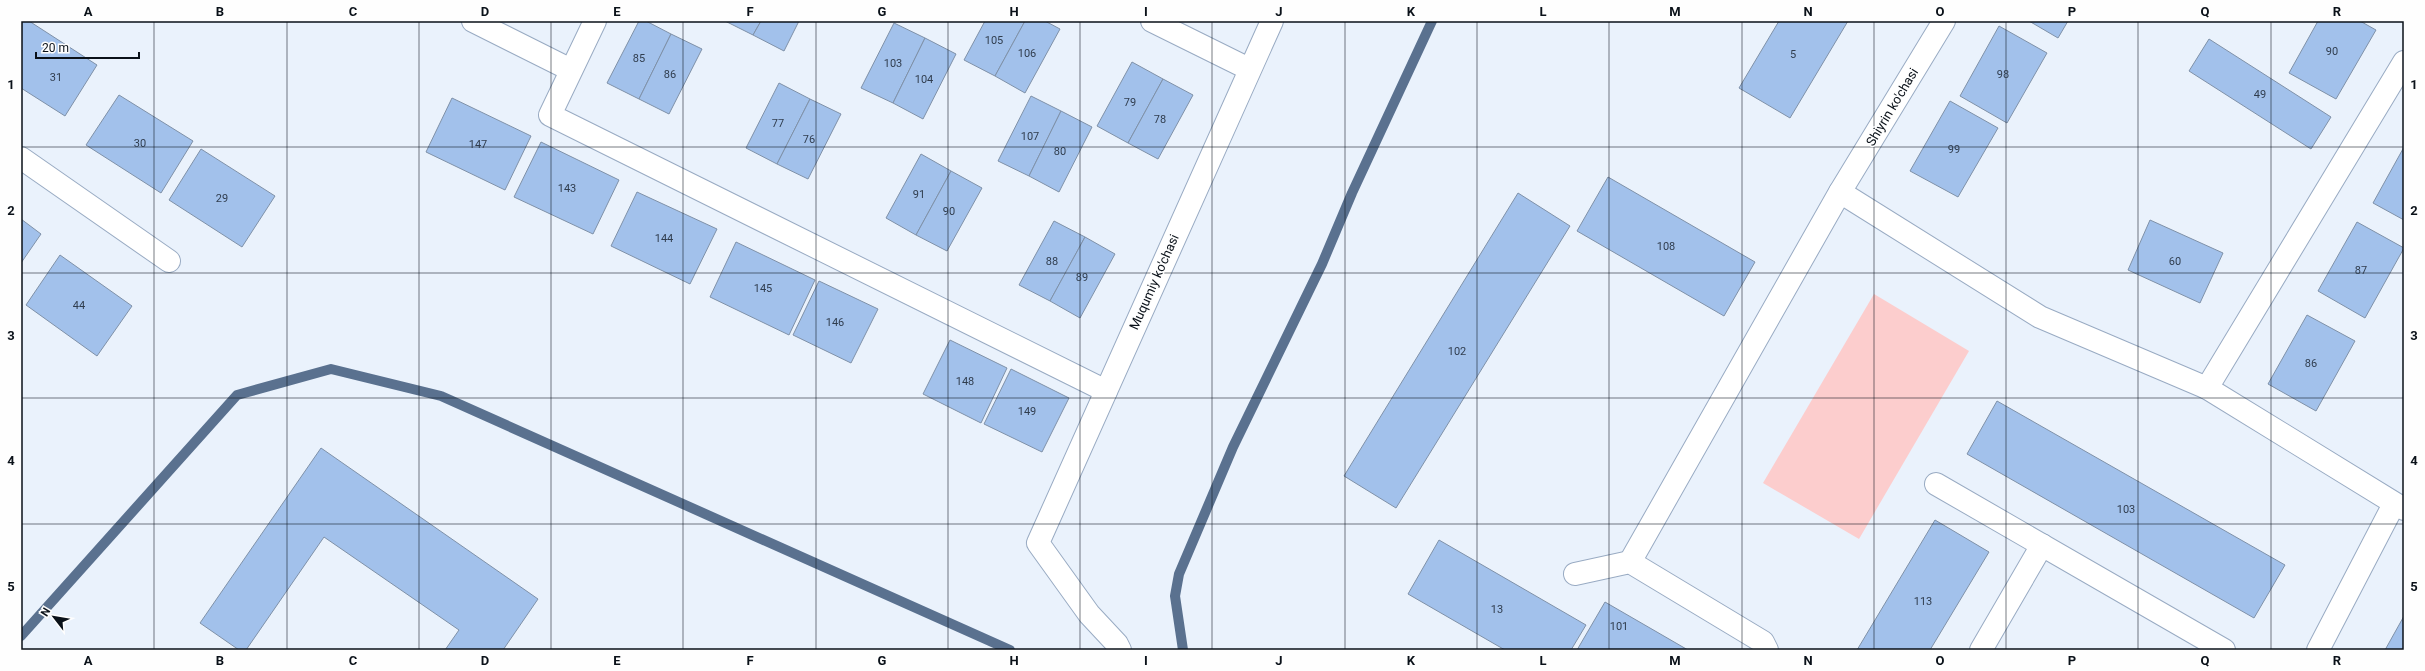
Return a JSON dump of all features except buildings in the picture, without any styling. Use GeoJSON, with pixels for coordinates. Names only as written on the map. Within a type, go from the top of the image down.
{"type":"FeatureCollection","features":[{"type":"Feature","properties":{"kind":"street"},"geometry":{"type":"LineString","coordinates":[[473,21],[571,70]]}},
{"type":"Feature","properties":{"kind":"street"},"geometry":{"type":"LineString","coordinates":[[595,21],[550,115],[1106,391]]}},
{"type":"Feature","properties":{"kind":"street"},"geometry":{"type":"LineString","coordinates":[[1152,21],[1248,69]]}},
{"type":"Feature","properties":{"kind":"street","name":"Muqumiy ko'chasi"},"geometry":{"type":"LineString","coordinates":[[1120,650],[1117,644],[1089,614],[1038,543],[1248,69],[1272,21]]}},
{"type":"Feature","properties":{"kind":"street","name":"Shiyrin ko'chasi"},"geometry":{"type":"LineString","coordinates":[[1630,562],[1840,192],[1944,21]]}},
{"type":"Feature","properties":{"kind":"street"},"geometry":{"type":"LineString","coordinates":[[2207,388],[2404,62]]}},
{"type":"Feature","properties":{"kind":"street"},"geometry":{"type":"LineString","coordinates":[[21,158],[169,261]]}},
{"type":"Feature","properties":{"kind":"street"},"geometry":{"type":"LineString","coordinates":[[1840,192],[2040,317],[2207,388],[2399,507],[2318,650]]}},
{"type":"Feature","properties":{"kind":"street"},"geometry":{"type":"LineString","coordinates":[[1936,484],[2224,650]]}},
{"type":"Feature","properties":{"kind":"street"},"geometry":{"type":"LineString","coordinates":[[1981,650],[2042,545]]}},
{"type":"Feature","properties":{"kind":"street"},"geometry":{"type":"LineString","coordinates":[[1576,574],[1630,562],[1763,642],[1767,650]]}},
{"type":"Feature","properties":{"kind":"shaded area"},"geometry":{"type":"Polygon","coordinates":[[[1874,294],[1969,351],[1859,539],[1763,483],[1874,294]]]}},
{"type":"Feature","properties":{"kind":"waterway"},"geometry":{"type":"LineString","coordinates":[[1183,650],[1175,596],[1179,574],[1233,447],[1322,264],[1352,193],[1432,21]]}},
{"type":"Feature","properties":{"kind":"waterway"},"geometry":{"type":"LineString","coordinates":[[21,636],[237,395],[331,369],[441,396],[1010,650]]}}]}
